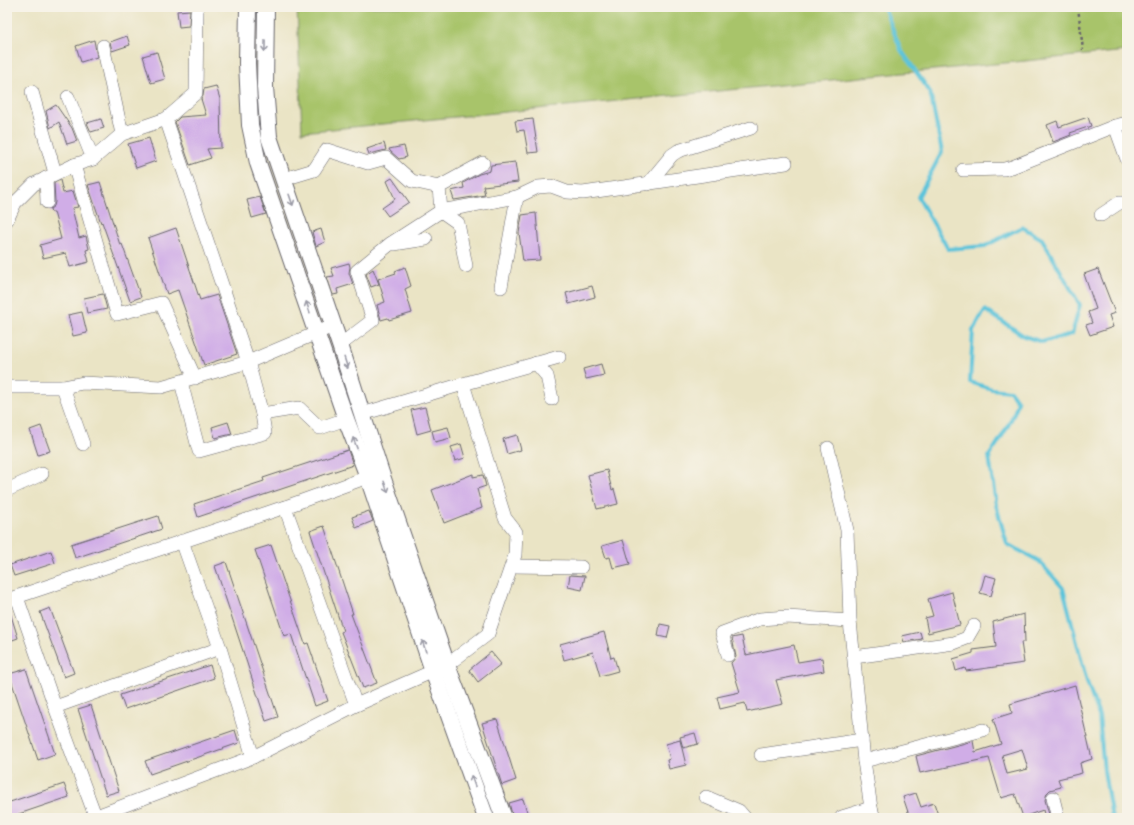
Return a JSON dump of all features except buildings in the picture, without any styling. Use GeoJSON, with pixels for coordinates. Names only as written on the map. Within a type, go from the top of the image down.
{"type":"FeatureCollection","features":[{"type":"Feature","properties":{"kind":"street"},"geometry":{"type":"LineString","coordinates":[[248,7],[247,62],[250,125],[258,163],[346,419],[440,668],[504,818]]}},
{"type":"Feature","properties":{"kind":"street"},"geometry":{"type":"LineString","coordinates":[[266,7],[265,87],[269,137],[362,414],[486,818]]}},
{"type":"Feature","properties":{"kind":"street"},"geometry":{"type":"LineString","coordinates":[[7,220],[15,203],[34,184],[74,165],[93,159],[122,134],[166,119],[196,93],[197,12]]}},
{"type":"Feature","properties":{"kind":"street"},"geometry":{"type":"LineString","coordinates":[[103,46],[122,134]]}},
{"type":"Feature","properties":{"kind":"street"},"geometry":{"type":"LineString","coordinates":[[32,92],[51,176],[46,202]]}},
{"type":"Feature","properties":{"kind":"street"},"geometry":{"type":"LineString","coordinates":[[68,97],[93,159]]}},
{"type":"Feature","properties":{"kind":"street"},"geometry":{"type":"LineString","coordinates":[[166,119],[248,362],[262,414],[265,433],[199,451],[181,382]]}},
{"type":"Feature","properties":{"kind":"street"},"geometry":{"type":"LineString","coordinates":[[962,170],[1004,169],[1012,167],[1121,125],[1127,159]]}},
{"type":"Feature","properties":{"kind":"street"},"geometry":{"type":"LineString","coordinates":[[648,184],[672,155],[751,128]]}},
{"type":"Feature","properties":{"kind":"street"},"geometry":{"type":"LineString","coordinates":[[284,179],[314,170],[327,150],[368,163],[386,158],[412,181],[439,187],[483,163]]}},
{"type":"Feature","properties":{"kind":"street"},"geometry":{"type":"LineString","coordinates":[[340,345],[373,320],[357,271],[390,244],[441,210],[517,197],[538,187],[551,186],[567,192],[584,194],[786,163]]}},
{"type":"Feature","properties":{"kind":"street"},"geometry":{"type":"LineString","coordinates":[[74,165],[117,314],[161,302],[195,378]]}},
{"type":"Feature","properties":{"kind":"street"},"geometry":{"type":"LineString","coordinates":[[439,187],[441,210],[458,223],[466,266]]}},
{"type":"Feature","properties":{"kind":"street"},"geometry":{"type":"LineString","coordinates":[[500,287],[517,197]]}},
{"type":"Feature","properties":{"kind":"street"},"geometry":{"type":"LineString","coordinates":[[1101,215],[1119,203],[1127,203]]}},
{"type":"Feature","properties":{"kind":"street"},"geometry":{"type":"LineString","coordinates":[[390,244],[426,239]]}},
{"type":"Feature","properties":{"kind":"street"},"geometry":{"type":"LineString","coordinates":[[7,387],[63,387],[83,383],[161,387],[248,362],[333,326]]}},
{"type":"Feature","properties":{"kind":"street"},"geometry":{"type":"LineString","coordinates":[[362,414],[559,357]]}},
{"type":"Feature","properties":{"kind":"street"},"geometry":{"type":"LineString","coordinates":[[536,363],[547,376],[552,398]]}},
{"type":"Feature","properties":{"kind":"street"},"geometry":{"type":"LineString","coordinates":[[368,477],[285,507],[12,598],[55,707],[94,817],[253,757],[356,705],[440,668],[488,634],[516,555],[516,532],[505,518],[463,384]]}},
{"type":"Feature","properties":{"kind":"street"},"geometry":{"type":"LineString","coordinates":[[63,387],[83,444]]}},
{"type":"Feature","properties":{"kind":"street"},"geometry":{"type":"LineString","coordinates":[[262,414],[299,408],[320,428],[346,419]]}},
{"type":"Feature","properties":{"kind":"street"},"geometry":{"type":"LineString","coordinates":[[828,448],[848,539],[850,621],[864,761],[873,813],[842,818]]}},
{"type":"Feature","properties":{"kind":"street"},"geometry":{"type":"LineString","coordinates":[[7,490],[42,474]]}},
{"type":"Feature","properties":{"kind":"street"},"geometry":{"type":"LineString","coordinates":[[285,507],[356,705]]}},
{"type":"Feature","properties":{"kind":"street"},"geometry":{"type":"LineString","coordinates":[[182,542],[220,648],[253,757]]}},
{"type":"Feature","properties":{"kind":"street"},"geometry":{"type":"LineString","coordinates":[[512,566],[581,567]]}},
{"type":"Feature","properties":{"kind":"street"},"geometry":{"type":"LineString","coordinates":[[728,655],[722,632],[760,619],[787,617],[850,621]]}},
{"type":"Feature","properties":{"kind":"street"},"geometry":{"type":"LineString","coordinates":[[854,657],[954,643],[967,638],[974,626]]}},
{"type":"Feature","properties":{"kind":"street"},"geometry":{"type":"LineString","coordinates":[[55,707],[220,648]]}},
{"type":"Feature","properties":{"kind":"street"},"geometry":{"type":"LineString","coordinates":[[864,761],[984,730]]}},
{"type":"Feature","properties":{"kind":"street"},"geometry":{"type":"LineString","coordinates":[[761,755],[862,740]]}},
{"type":"Feature","properties":{"kind":"street"},"geometry":{"type":"LineString","coordinates":[[706,797],[739,811],[745,818]]}},
{"type":"Feature","properties":{"kind":"street"},"geometry":{"type":"LineString","coordinates":[[1052,798],[1058,818]]}},
{"type":"Feature","properties":{"kind":"path"},"geometry":{"type":"LineString","coordinates":[[1078,7],[1083,50]]}},
{"type":"Feature","properties":{"kind":"green space"},"geometry":{"type":"Polygon","coordinates":[[[297,7],[1127,7],[1127,51],[302,132],[297,7]]]}},
{"type":"Feature","properties":{"kind":"waterway"},"geometry":{"type":"LineString","coordinates":[[884,7],[901,50],[930,92],[942,152],[918,197],[948,249],[985,246],[1022,227],[1042,239],[1080,305],[1072,334],[1042,342],[1024,336],[985,310],[973,330],[970,382],[992,389],[1010,391],[1018,402],[1009,423],[989,456],[996,505],[1007,544],[1039,561],[1063,588],[1087,682],[1099,716],[1104,771],[1112,818]]}}]}
